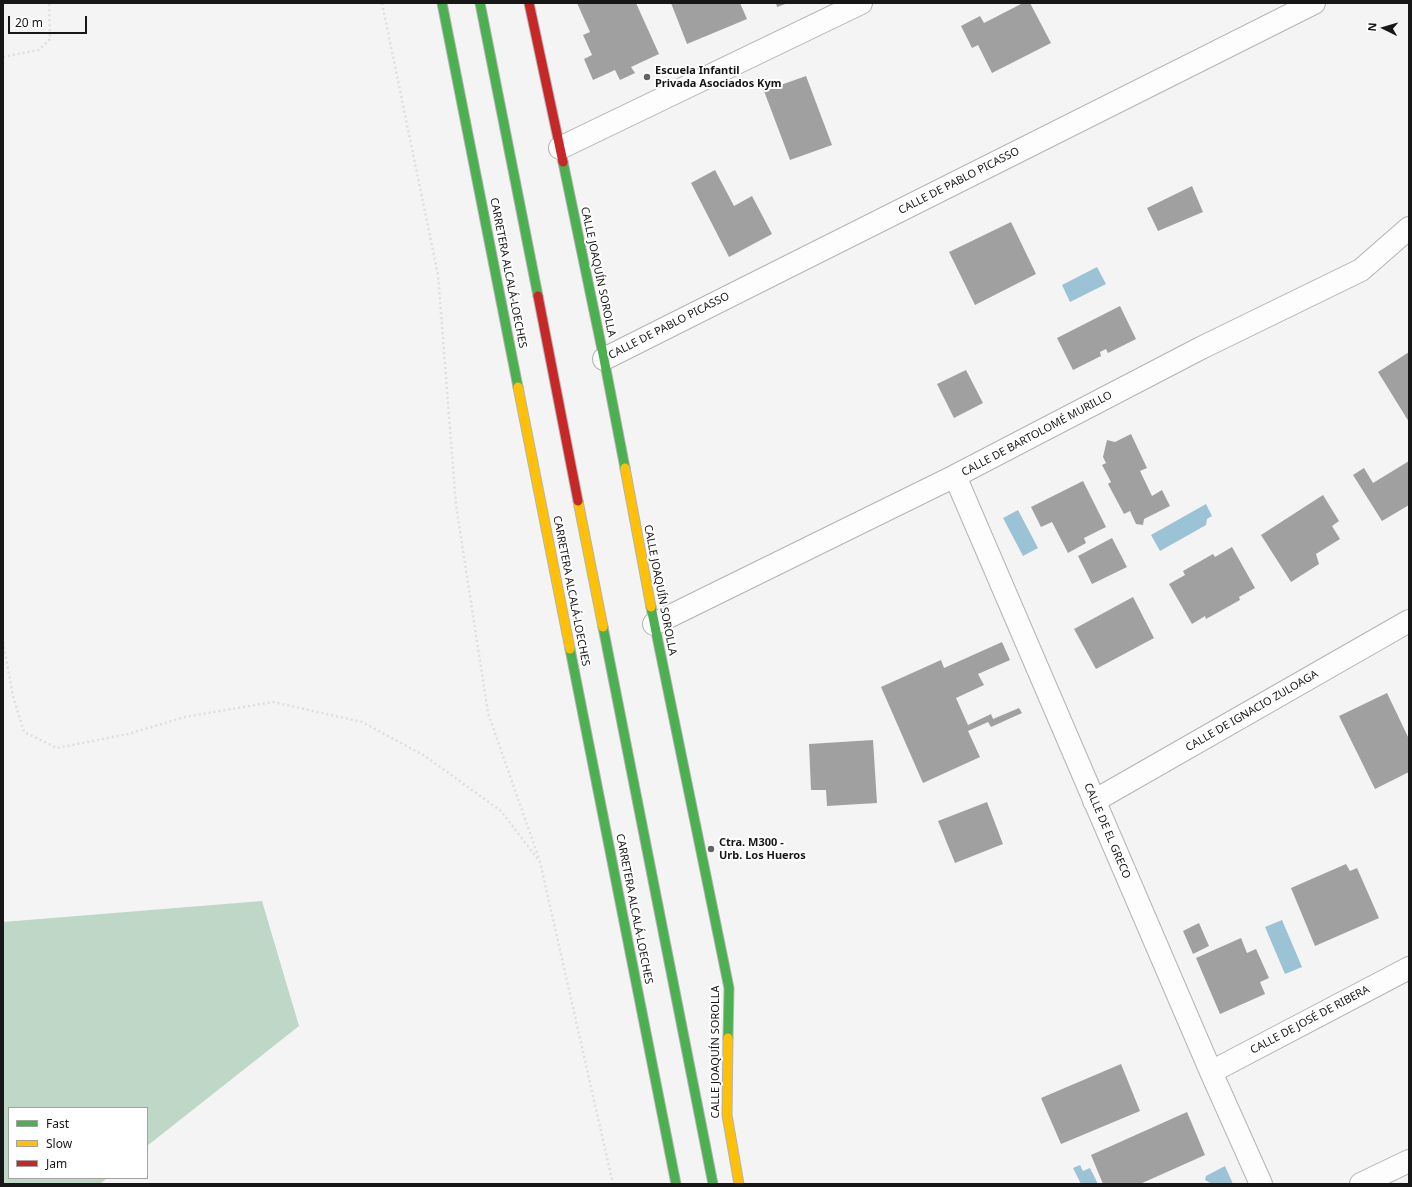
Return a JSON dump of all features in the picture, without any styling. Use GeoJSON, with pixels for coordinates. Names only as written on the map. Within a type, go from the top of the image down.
{"type":"FeatureCollection","features":[{"type":"Feature","properties":{"kind":"main road","name":"CARRETERA ALCALÁ-LOECHES"},"geometry":{"type":"LineString","coordinates":[[442,3],[676,1184]]}},
{"type":"Feature","properties":{"kind":"main road"},"geometry":{"type":"LineString","coordinates":[[480,3],[713,1184]]}},
{"type":"Feature","properties":{"kind":"main road","name":"CALLE JOAQUÍN SOROLLA"},"geometry":{"type":"LineString","coordinates":[[529,3],[604,359],[654,624],[729,988],[727,1115],[739,1184]]}},
{"type":"Feature","properties":{"kind":"street"},"geometry":{"type":"LineString","coordinates":[[560,148],[861,3]]}},
{"type":"Feature","properties":{"kind":"street","name":"CALLE DE PABLO PICASSO"},"geometry":{"type":"LineString","coordinates":[[604,359],[1314,3]]}},
{"type":"Feature","properties":{"kind":"street","name":"CALLE DE BARTOLOMÉ MURILLO"},"geometry":{"type":"LineString","coordinates":[[654,624],[955,476],[1201,348],[1361,270],[1409,228]]}},
{"type":"Feature","properties":{"kind":"street","name":"CALLE DE EL GRECO"},"geometry":{"type":"LineString","coordinates":[[955,476],[1211,1072],[1261,1184]]}},
{"type":"Feature","properties":{"kind":"street","name":"CALLE DE IGNACIO ZULOAGA"},"geometry":{"type":"LineString","coordinates":[[1094,801],[1409,621]]}},
{"type":"Feature","properties":{"kind":"street","name":"CALLE DE JOSÉ DE RIBERA"},"geometry":{"type":"LineString","coordinates":[[1211,1072],[1409,968]]}},
{"type":"Feature","properties":{"kind":"street"},"geometry":{"type":"LineString","coordinates":[[1361,1184],[1409,1161]]}},
{"type":"Feature","properties":{"kind":"path"},"geometry":{"type":"LineString","coordinates":[[3,58],[39,50],[50,39],[49,3]]}},
{"type":"Feature","properties":{"kind":"path"},"geometry":{"type":"LineString","coordinates":[[382,3],[438,275],[456,505],[488,713],[540,862],[613,1184]]}},
{"type":"Feature","properties":{"kind":"path"},"geometry":{"type":"LineString","coordinates":[[3,642],[13,696],[24,732],[57,748],[128,734],[185,717],[273,702],[362,722],[425,756],[502,811],[540,862]]}},
{"type":"Feature","properties":{"kind":"green space"},"geometry":{"type":"Polygon","coordinates":[[[262,901],[299,1026],[148,1145],[148,1107],[8,1107],[8,1179],[106,1179],[100,1184],[3,1184],[3,922],[262,901]]]}},
{"type":"Feature","properties":{"kind":"water"},"geometry":{"type":"Polygon","coordinates":[[[1097,267],[1106,284],[1070,302],[1062,285],[1097,267]]]}},
{"type":"Feature","properties":{"kind":"water"},"geometry":{"type":"Polygon","coordinates":[[[1206,504],[1212,516],[1207,519],[1206,525],[1160,551],[1151,535],[1206,504]]]}},
{"type":"Feature","properties":{"kind":"water"},"geometry":{"type":"Polygon","coordinates":[[[1018,510],[1038,548],[1023,556],[1003,518],[1018,510]]]}},
{"type":"Feature","properties":{"kind":"water"},"geometry":{"type":"Polygon","coordinates":[[[1282,920],[1302,967],[1285,974],[1265,927],[1282,920]]]}},
{"type":"Feature","properties":{"kind":"water"},"geometry":{"type":"Polygon","coordinates":[[[1080,1165],[1083,1171],[1090,1168],[1098,1184],[1081,1184],[1073,1168],[1080,1165]]]}},
{"type":"Feature","properties":{"kind":"water"},"geometry":{"type":"Polygon","coordinates":[[[1225,1166],[1233,1184],[1212,1184],[1205,1180],[1206,1176],[1225,1166]]]}},
{"type":"Feature","properties":{"kind":"building"},"geometry":{"type":"Polygon","coordinates":[[[577,3],[636,3],[659,54],[631,67],[635,73],[620,80],[615,70],[593,80],[584,59],[592,55],[583,35],[590,32],[577,3]]]}},
{"type":"Feature","properties":{"kind":"building"},"geometry":{"type":"Polygon","coordinates":[[[671,3],[740,3],[747,19],[687,44],[671,3]]]}},
{"type":"Feature","properties":{"kind":"building"},"geometry":{"type":"Polygon","coordinates":[[[776,3],[788,3],[777,7],[776,3]]]}},
{"type":"Feature","properties":{"kind":"building"},"geometry":{"type":"Polygon","coordinates":[[[1023,3],[1030,3],[1051,43],[992,73],[978,45],[972,48],[961,26],[980,16],[984,23],[1023,3]]]}},
{"type":"Feature","properties":{"kind":"building"},"geometry":{"type":"Polygon","coordinates":[[[806,76],[832,145],[790,160],[764,91],[806,76]]]}},
{"type":"Feature","properties":{"kind":"building"},"geometry":{"type":"Polygon","coordinates":[[[715,170],[734,206],[752,196],[772,234],[729,257],[691,183],[715,170]]]}},
{"type":"Feature","properties":{"kind":"building"},"geometry":{"type":"Polygon","coordinates":[[[1192,186],[1203,212],[1158,231],[1147,208],[1192,186]]]}},
{"type":"Feature","properties":{"kind":"building"},"geometry":{"type":"Polygon","coordinates":[[[1011,222],[1036,274],[975,305],[949,252],[1011,222]]]}},
{"type":"Feature","properties":{"kind":"building"},"geometry":{"type":"Polygon","coordinates":[[[1120,306],[1136,339],[1108,353],[1106,349],[1100,352],[1101,356],[1073,370],[1057,338],[1120,306]]]}},
{"type":"Feature","properties":{"kind":"building"},"geometry":{"type":"Polygon","coordinates":[[[1409,352],[1409,422],[1378,372],[1409,352]]]}},
{"type":"Feature","properties":{"kind":"building"},"geometry":{"type":"Polygon","coordinates":[[[966,370],[983,403],[954,418],[937,384],[966,370]]]}},
{"type":"Feature","properties":{"kind":"building"},"geometry":{"type":"Polygon","coordinates":[[[1131,434],[1147,468],[1140,471],[1152,496],[1162,490],[1170,506],[1144,519],[1143,525],[1136,524],[1130,511],[1124,514],[1108,484],[1111,482],[1102,465],[1106,463],[1103,457],[1107,440],[1115,442],[1131,434]]]}},
{"type":"Feature","properties":{"kind":"building"},"geometry":{"type":"Polygon","coordinates":[[[1409,461],[1409,505],[1382,521],[1353,475],[1364,468],[1373,483],[1409,461]]]}},
{"type":"Feature","properties":{"kind":"building"},"geometry":{"type":"Polygon","coordinates":[[[1083,481],[1106,527],[1084,538],[1086,543],[1068,553],[1052,522],[1041,527],[1031,507],[1083,481]]]}},
{"type":"Feature","properties":{"kind":"building"},"geometry":{"type":"Polygon","coordinates":[[[1323,495],[1339,521],[1332,526],[1340,539],[1316,554],[1319,564],[1291,582],[1261,535],[1323,495]]]}},
{"type":"Feature","properties":{"kind":"building"},"geometry":{"type":"Polygon","coordinates":[[[1112,538],[1127,567],[1092,584],[1078,556],[1112,538]]]}},
{"type":"Feature","properties":{"kind":"building"},"geometry":{"type":"Polygon","coordinates":[[[1232,547],[1255,588],[1239,597],[1240,600],[1206,619],[1205,616],[1192,624],[1169,584],[1185,575],[1183,571],[1213,554],[1215,557],[1232,547]]]}},
{"type":"Feature","properties":{"kind":"building"},"geometry":{"type":"Polygon","coordinates":[[[1133,597],[1154,638],[1096,669],[1074,629],[1133,597]]]}},
{"type":"Feature","properties":{"kind":"building"},"geometry":{"type":"Polygon","coordinates":[[[1002,642],[1010,660],[978,674],[984,685],[956,698],[968,725],[991,714],[993,719],[1019,708],[1022,713],[991,727],[988,722],[968,731],[980,757],[923,783],[881,687],[941,660],[944,668],[1002,642]]]}},
{"type":"Feature","properties":{"kind":"building"},"geometry":{"type":"Polygon","coordinates":[[[1387,693],[1409,739],[1409,772],[1375,789],[1339,716],[1387,693]]]}},
{"type":"Feature","properties":{"kind":"building"},"geometry":{"type":"Polygon","coordinates":[[[873,740],[877,803],[827,806],[826,790],[811,790],[809,744],[873,740]]]}},
{"type":"Feature","properties":{"kind":"building"},"geometry":{"type":"Polygon","coordinates":[[[987,802],[1003,844],[955,863],[938,821],[987,802]]]}},
{"type":"Feature","properties":{"kind":"building"},"geometry":{"type":"Polygon","coordinates":[[[1346,864],[1350,871],[1357,868],[1379,918],[1315,946],[1291,888],[1346,864]]]}},
{"type":"Feature","properties":{"kind":"building"},"geometry":{"type":"Polygon","coordinates":[[[1199,923],[1209,946],[1193,954],[1183,931],[1199,923]]]}},
{"type":"Feature","properties":{"kind":"building"},"geometry":{"type":"Polygon","coordinates":[[[1241,938],[1247,953],[1256,949],[1269,978],[1260,982],[1265,994],[1220,1014],[1196,958],[1241,938]]]}},
{"type":"Feature","properties":{"kind":"building"},"geometry":{"type":"Polygon","coordinates":[[[1121,1064],[1140,1111],[1061,1144],[1041,1098],[1121,1064]]]}},
{"type":"Feature","properties":{"kind":"building"},"geometry":{"type":"Polygon","coordinates":[[[1187,1112],[1205,1155],[1140,1184],[1103,1184],[1091,1155],[1187,1112]]]}},
{"type":"Feature","properties":{"kind":"traffic: fast"},"geometry":{"type":"LineString","coordinates":[[442,3],[518,387]]}},
{"type":"Feature","properties":{"kind":"traffic: fast"},"geometry":{"type":"LineString","coordinates":[[480,3],[538,296]]}},
{"type":"Feature","properties":{"kind":"traffic: fast"},"geometry":{"type":"LineString","coordinates":[[563,162],[625,468]]}},
{"type":"Feature","properties":{"kind":"traffic: fast"},"geometry":{"type":"LineString","coordinates":[[651,607],[729,988],[728,1038]]}},
{"type":"Feature","properties":{"kind":"traffic: fast"},"geometry":{"type":"LineString","coordinates":[[603,627],[713,1184]]}},
{"type":"Feature","properties":{"kind":"traffic: fast"},"geometry":{"type":"LineString","coordinates":[[570,649],[676,1184]]}},
{"type":"Feature","properties":{"kind":"traffic: slow"},"geometry":{"type":"LineString","coordinates":[[518,387],[570,649]]}},
{"type":"Feature","properties":{"kind":"traffic: slow"},"geometry":{"type":"LineString","coordinates":[[625,468],[651,607]]}},
{"type":"Feature","properties":{"kind":"traffic: slow"},"geometry":{"type":"LineString","coordinates":[[578,501],[603,627]]}},
{"type":"Feature","properties":{"kind":"traffic: slow"},"geometry":{"type":"LineString","coordinates":[[728,1038],[727,1115],[739,1184]]}},
{"type":"Feature","properties":{"kind":"traffic: jam"},"geometry":{"type":"LineString","coordinates":[[529,3],[563,162]]}},
{"type":"Feature","properties":{"kind":"traffic: jam"},"geometry":{"type":"LineString","coordinates":[[538,296],[578,501]]}},
{"type":"Feature","properties":{"kind":"place","name":"Escuela Infantil Privada Asociados Kym"},"geometry":{"type":"Point","coordinates":[647,77]}},
{"type":"Feature","properties":{"kind":"place","name":"Ctra. M300 - Urb. Los Hueros"},"geometry":{"type":"Point","coordinates":[711,849]}}]}
